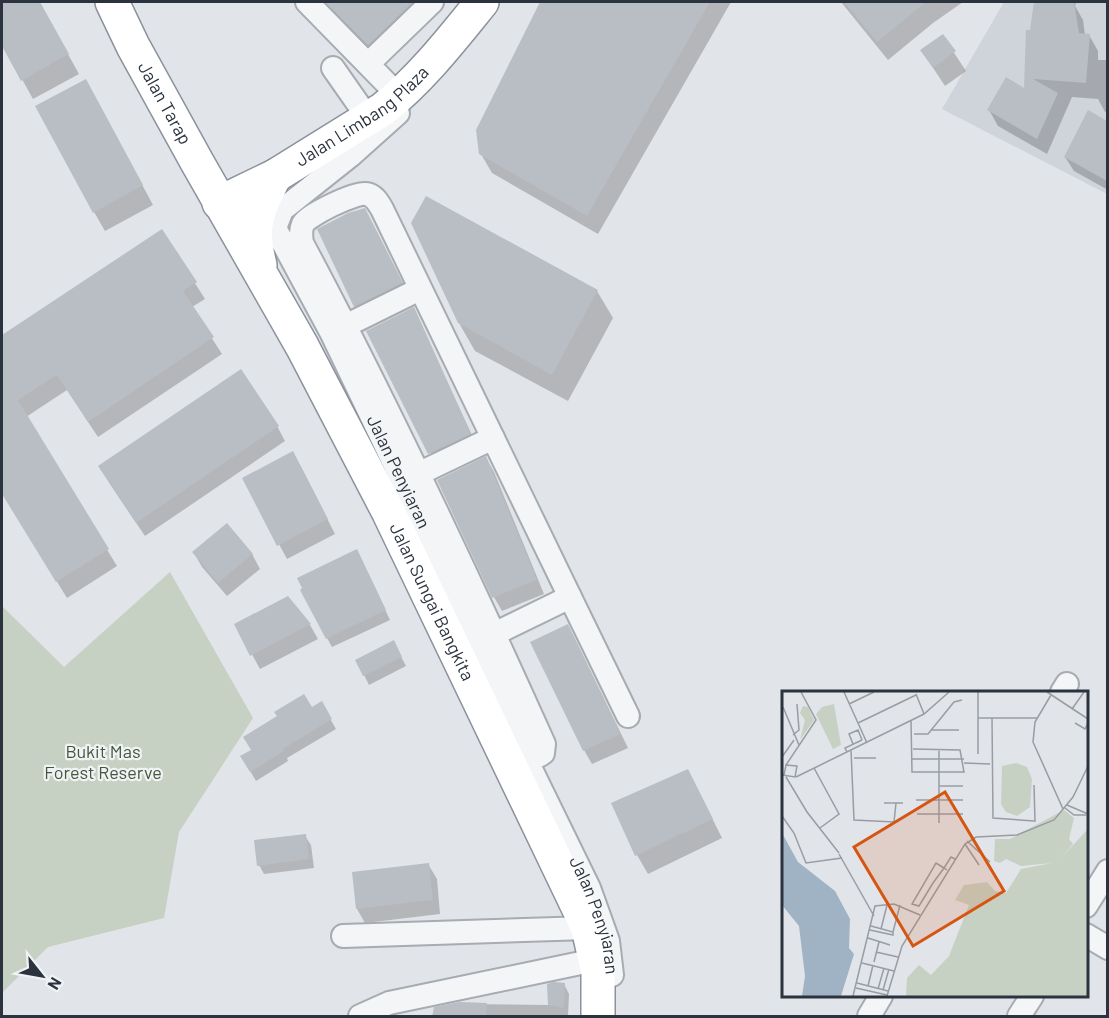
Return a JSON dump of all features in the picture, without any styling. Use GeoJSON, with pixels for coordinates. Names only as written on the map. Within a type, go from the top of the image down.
{"type":"FeatureCollection","features":[{"type":"Feature","properties":{"kind":"highway","name":"Jalan Tarap"},"geometry":{"type":"LineString","coordinates":[[112,2],[133,46],[219,203]]}},
{"type":"Feature","properties":{"kind":"highway","name":"Jalan Limbang Plaza"},"geometry":{"type":"LineString","coordinates":[[219,203],[275,176],[399,96],[440,53],[482,2]]}},
{"type":"Feature","properties":{"kind":"highway"},"geometry":{"type":"LineString","coordinates":[[197,162],[239,178],[275,176]]}},
{"type":"Feature","properties":{"kind":"highway"},"geometry":{"type":"LineString","coordinates":[[264,281],[255,245],[255,221],[275,176]]}},
{"type":"Feature","properties":{"kind":"highway","name":"Jalan Sungai Bangkita"},"geometry":{"type":"LineString","coordinates":[[219,203],[264,281],[326,335],[388,513],[483,656],[519,765],[588,928],[598,972],[598,1017]]}},
{"type":"Feature","properties":{"kind":"street"},"geometry":{"type":"LineString","coordinates":[[308,2],[399,96]]}},
{"type":"Feature","properties":{"kind":"street"},"geometry":{"type":"LineString","coordinates":[[368,64],[432,2]]}},
{"type":"Feature","properties":{"kind":"street"},"geometry":{"type":"LineString","coordinates":[[491,2],[467,38],[438,73],[350,156],[282,210],[275,228],[326,335],[418,474],[483,656],[544,744],[543,753],[519,765]]}},
{"type":"Feature","properties":{"kind":"street"},"geometry":{"type":"LineString","coordinates":[[333,68],[368,118]]}},
{"type":"Feature","properties":{"kind":"street"},"geometry":{"type":"LineString","coordinates":[[326,335],[300,232],[304,223],[311,216],[364,193],[373,196],[382,209],[628,716]]}},
{"type":"Feature","properties":{"kind":"street"},"geometry":{"type":"LineString","coordinates":[[326,335],[420,288]]}},
{"type":"Feature","properties":{"kind":"street"},"geometry":{"type":"LineString","coordinates":[[418,474],[493,438]]}},
{"type":"Feature","properties":{"kind":"street"},"geometry":{"type":"LineString","coordinates":[[483,656],[570,597]]}},
{"type":"Feature","properties":{"kind":"street","name":"Jalan Penyiaran"},"geometry":{"type":"LineString","coordinates":[[519,765],[589,888],[608,941],[614,985],[610,1017]]}},
{"type":"Feature","properties":{"kind":"street"},"geometry":{"type":"LineString","coordinates":[[1088,903],[1107,871]]}},
{"type":"Feature","properties":{"kind":"street"},"geometry":{"type":"LineString","coordinates":[[343,936],[588,928]]}},
{"type":"Feature","properties":{"kind":"street"},"geometry":{"type":"LineString","coordinates":[[1088,936],[1107,948]]}},
{"type":"Feature","properties":{"kind":"street"},"geometry":{"type":"LineString","coordinates":[[360,1017],[388,1003],[595,960]]}},
{"type":"Feature","properties":{"kind":"street"},"geometry":{"type":"LineString","coordinates":[[869,1017],[880,997]]}},
{"type":"Feature","properties":{"kind":"street"},"geometry":{"type":"LineString","coordinates":[[1019,1017],[1031,997]]}},
{"type":"Feature","properties":{"kind":"shaded area"},"geometry":{"type":"Polygon","coordinates":[[[1004,2],[1107,2],[1107,194],[942,109],[1004,2]]]}},
{"type":"Feature","properties":{"kind":"green space","name":"Bukit Mas Forest Reserve"},"geometry":{"type":"Polygon","coordinates":[[[170,572],[253,718],[179,832],[164,918],[48,947],[2,993],[2,606],[64,667],[170,572]]]}},
{"type":"Feature","properties":{"kind":"building"},"geometry":{"type":"Polygon","coordinates":[[[2,2],[40,2],[69,54],[21,81],[2,46],[2,2]]]}},
{"type":"Feature","properties":{"kind":"building"},"geometry":{"type":"Polygon","coordinates":[[[325,2],[413,2],[368,45],[325,2]]]}},
{"type":"Feature","properties":{"kind":"building"},"geometry":{"type":"Polygon","coordinates":[[[540,2],[710,2],[587,216],[479,154],[476,130],[540,2]]]}},
{"type":"Feature","properties":{"kind":"building"},"geometry":{"type":"Polygon","coordinates":[[[844,2],[926,2],[877,42],[844,2]]]}},
{"type":"Feature","properties":{"kind":"building"},"geometry":{"type":"Polygon","coordinates":[[[1034,2],[1074,2],[1079,33],[1090,34],[1086,83],[1033,79],[1058,93],[1037,139],[987,110],[1006,77],[1024,88],[1026,30],[1030,30],[1034,2]]]}},
{"type":"Feature","properties":{"kind":"building"},"geometry":{"type":"Polygon","coordinates":[[[943,34],[956,51],[933,68],[920,50],[943,34]]]}},
{"type":"Feature","properties":{"kind":"building"},"geometry":{"type":"Polygon","coordinates":[[[86,79],[143,185],[93,213],[35,106],[86,79]]]}},
{"type":"Feature","properties":{"kind":"building"},"geometry":{"type":"Polygon","coordinates":[[[1088,110],[1107,121],[1107,181],[1064,157],[1088,110]]]}},
{"type":"Feature","properties":{"kind":"building"},"geometry":{"type":"Polygon","coordinates":[[[426,196],[598,290],[552,375],[458,323],[411,223],[426,196]]]}},
{"type":"Feature","properties":{"kind":"building"},"geometry":{"type":"Polygon","coordinates":[[[365,208],[403,283],[354,307],[317,229],[348,213],[365,208]]]}},
{"type":"Feature","properties":{"kind":"building"},"geometry":{"type":"Polygon","coordinates":[[[162,229],[197,282],[183,291],[214,337],[88,422],[57,375],[18,400],[109,549],[56,582],[2,494],[2,335],[162,229]]]}},
{"type":"Feature","properties":{"kind":"building"},"geometry":{"type":"Polygon","coordinates":[[[414,307],[471,434],[428,454],[366,331],[414,307]]]}},
{"type":"Feature","properties":{"kind":"building"},"geometry":{"type":"Polygon","coordinates":[[[241,369],[279,426],[136,523],[98,466],[241,369]]]}},
{"type":"Feature","properties":{"kind":"building"},"geometry":{"type":"Polygon","coordinates":[[[293,451],[328,519],[277,546],[242,478],[293,451]]]}},
{"type":"Feature","properties":{"kind":"building"},"geometry":{"type":"Polygon","coordinates":[[[486,456],[537,580],[492,598],[437,480],[486,456]]]}},
{"type":"Feature","properties":{"kind":"building"},"geometry":{"type":"Polygon","coordinates":[[[227,523],[253,554],[218,583],[192,552],[227,523]]]}},
{"type":"Feature","properties":{"kind":"building"},"geometry":{"type":"Polygon","coordinates":[[[357,549],[386,610],[326,639],[300,590],[302,588],[297,578],[357,549]]]}},
{"type":"Feature","properties":{"kind":"building"},"geometry":{"type":"Polygon","coordinates":[[[288,596],[311,624],[250,656],[234,624],[288,596]]]}},
{"type":"Feature","properties":{"kind":"building"},"geometry":{"type":"Polygon","coordinates":[[[568,624],[621,734],[583,751],[530,642],[568,624]]]}},
{"type":"Feature","properties":{"kind":"building"},"geometry":{"type":"Polygon","coordinates":[[[394,640],[402,657],[363,676],[355,660],[394,640]]]}},
{"type":"Feature","properties":{"kind":"building"},"geometry":{"type":"Polygon","coordinates":[[[304,694],[312,707],[322,701],[332,719],[250,772],[240,756],[251,750],[243,737],[277,716],[274,712],[304,694]]]}},
{"type":"Feature","properties":{"kind":"building"},"geometry":{"type":"Polygon","coordinates":[[[688,769],[713,819],[635,856],[611,803],[688,769]]]}},
{"type":"Feature","properties":{"kind":"building"},"geometry":{"type":"Polygon","coordinates":[[[306,834],[309,859],[257,866],[254,840],[306,834]]]}},
{"type":"Feature","properties":{"kind":"building"},"geometry":{"type":"Polygon","coordinates":[[[429,863],[433,900],[356,909],[352,872],[429,863]]]}},
{"type":"Feature","properties":{"kind":"building"},"geometry":{"type":"Polygon","coordinates":[[[565,983],[564,1008],[548,1005],[547,984],[565,983]]]}},
{"type":"Feature","properties":{"kind":"building"},"geometry":{"type":"Polygon","coordinates":[[[459,1002],[487,1003],[486,1017],[432,1017],[434,1007],[459,1002]]]}}]}
